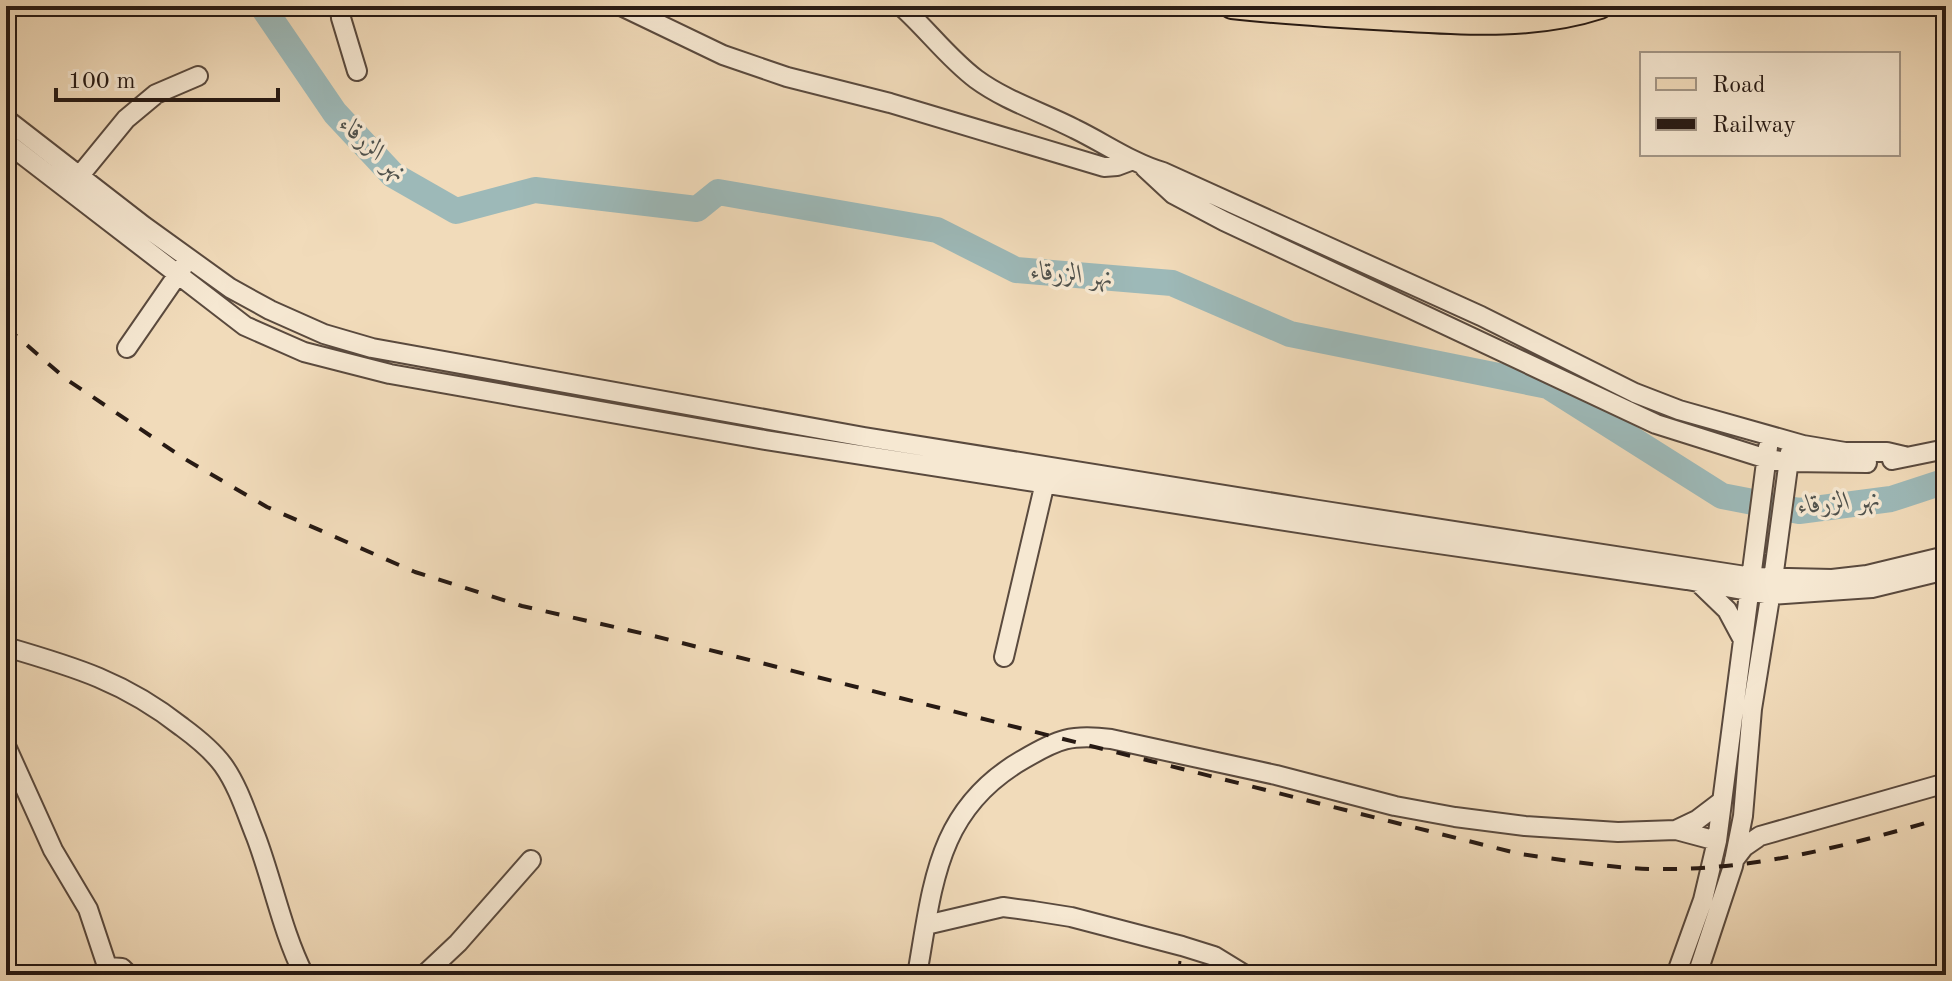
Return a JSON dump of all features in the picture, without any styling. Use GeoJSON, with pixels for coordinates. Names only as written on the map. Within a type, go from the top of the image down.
{"type":"FeatureCollection","features":[{"type":"Feature","properties":{"kind":"main road"},"geometry":{"type":"LineString","coordinates":[[1232,6],[1465,22],[1549,17],[1600,6]]}},
{"type":"Feature","properties":{"kind":"street"},"geometry":{"type":"LineString","coordinates":[[340,6],[357,71]]}},
{"type":"Feature","properties":{"kind":"street"},"geometry":{"type":"LineString","coordinates":[[621,6],[723,55],[787,77],[890,103],[1104,167],[1138,163]]}},
{"type":"Feature","properties":{"kind":"street"},"geometry":{"type":"LineString","coordinates":[[901,6],[955,60],[996,92],[1058,120],[1138,163],[1481,316],[1635,393],[1679,410],[1791,442],[1845,452],[1887,452],[1904,456]]}},
{"type":"Feature","properties":{"kind":"street"},"geometry":{"type":"LineString","coordinates":[[74,184],[126,119],[156,94],[198,76]]}},
{"type":"Feature","properties":{"kind":"street"},"geometry":{"type":"LineString","coordinates":[[6,119],[74,184],[178,275],[245,326],[304,352],[390,374],[765,440],[1047,475],[1772,587],[1872,588],[1946,570]]}},
{"type":"Feature","properties":{"kind":"street"},"geometry":{"type":"LineString","coordinates":[[6,142],[230,288],[324,334],[372,348],[1047,475]]}},
{"type":"Feature","properties":{"kind":"street"},"geometry":{"type":"LineString","coordinates":[[1138,163],[1173,194],[1215,216],[1495,346],[1620,408],[1670,428],[1767,459],[1788,462],[1879,463],[1946,449]]}},
{"type":"Feature","properties":{"kind":"street"},"geometry":{"type":"LineString","coordinates":[[127,348],[188,258]]}},
{"type":"Feature","properties":{"kind":"street"},"geometry":{"type":"LineString","coordinates":[[765,440],[767,420]]}},
{"type":"Feature","properties":{"kind":"street"},"geometry":{"type":"LineString","coordinates":[[1676,975],[1717,841],[1769,436]]}},
{"type":"Feature","properties":{"kind":"street"},"geometry":{"type":"LineString","coordinates":[[1697,975],[1733,862],[1743,816],[1752,709],[1791,442]]}},
{"type":"Feature","properties":{"kind":"street"},"geometry":{"type":"LineString","coordinates":[[1004,657],[1047,475]]}},
{"type":"Feature","properties":{"kind":"street"},"geometry":{"type":"LineString","coordinates":[[1703,575],[1732,562],[1756,542]]}},
{"type":"Feature","properties":{"kind":"street"},"geometry":{"type":"LineString","coordinates":[[1772,587],[1867,575],[1946,556]]}},
{"type":"Feature","properties":{"kind":"street"},"geometry":{"type":"LineString","coordinates":[[1703,575],[1742,638]]}},
{"type":"Feature","properties":{"kind":"street"},"geometry":{"type":"LineString","coordinates":[[6,647],[97,675],[135,695],[180,725],[222,763],[256,838],[287,936],[304,975]]}},
{"type":"Feature","properties":{"kind":"street"},"geometry":{"type":"LineString","coordinates":[[917,975],[938,866],[966,807],[982,788],[1000,774],[1060,739],[1083,736],[1111,739],[1276,775],[1395,806],[1455,817],[1525,826],[1618,832],[1676,830],[1717,841]]}},
{"type":"Feature","properties":{"kind":"street"},"geometry":{"type":"LineString","coordinates":[[6,746],[53,850],[88,909],[109,971],[122,968],[129,975]]}},
{"type":"Feature","properties":{"kind":"street"},"geometry":{"type":"LineString","coordinates":[[1713,862],[1733,862],[1752,841],[1769,833],[1946,783]]}},
{"type":"Feature","properties":{"kind":"street"},"geometry":{"type":"LineString","coordinates":[[1676,830],[1697,820],[1722,801]]}},
{"type":"Feature","properties":{"kind":"street"},"geometry":{"type":"LineString","coordinates":[[1743,816],[1757,829],[1769,833]]}},
{"type":"Feature","properties":{"kind":"street"},"geometry":{"type":"LineString","coordinates":[[424,975],[458,943],[531,860]]}},
{"type":"Feature","properties":{"kind":"street"},"geometry":{"type":"LineString","coordinates":[[926,925],[1003,907],[1033,911],[1071,917],[1182,946],[1214,956],[1245,975]]}},
{"type":"Feature","properties":{"kind":"waterway","name":"نهر الزرقاء"},"geometry":{"type":"LineString","coordinates":[[262,6],[335,113],[393,175],[456,211],[535,190],[697,209],[718,192],[937,230],[1016,270],[1172,283],[1290,334],[1548,386],[1722,496],[1799,511],[1891,499],[1946,481]]}},
{"type":"Feature","properties":{"kind":"railway"},"geometry":{"type":"LineString","coordinates":[[6,327],[66,379],[185,459],[267,507],[415,572],[522,606],[654,636],[1520,854],[1653,869],[1728,866],[1838,846],[1946,817]]}}]}
